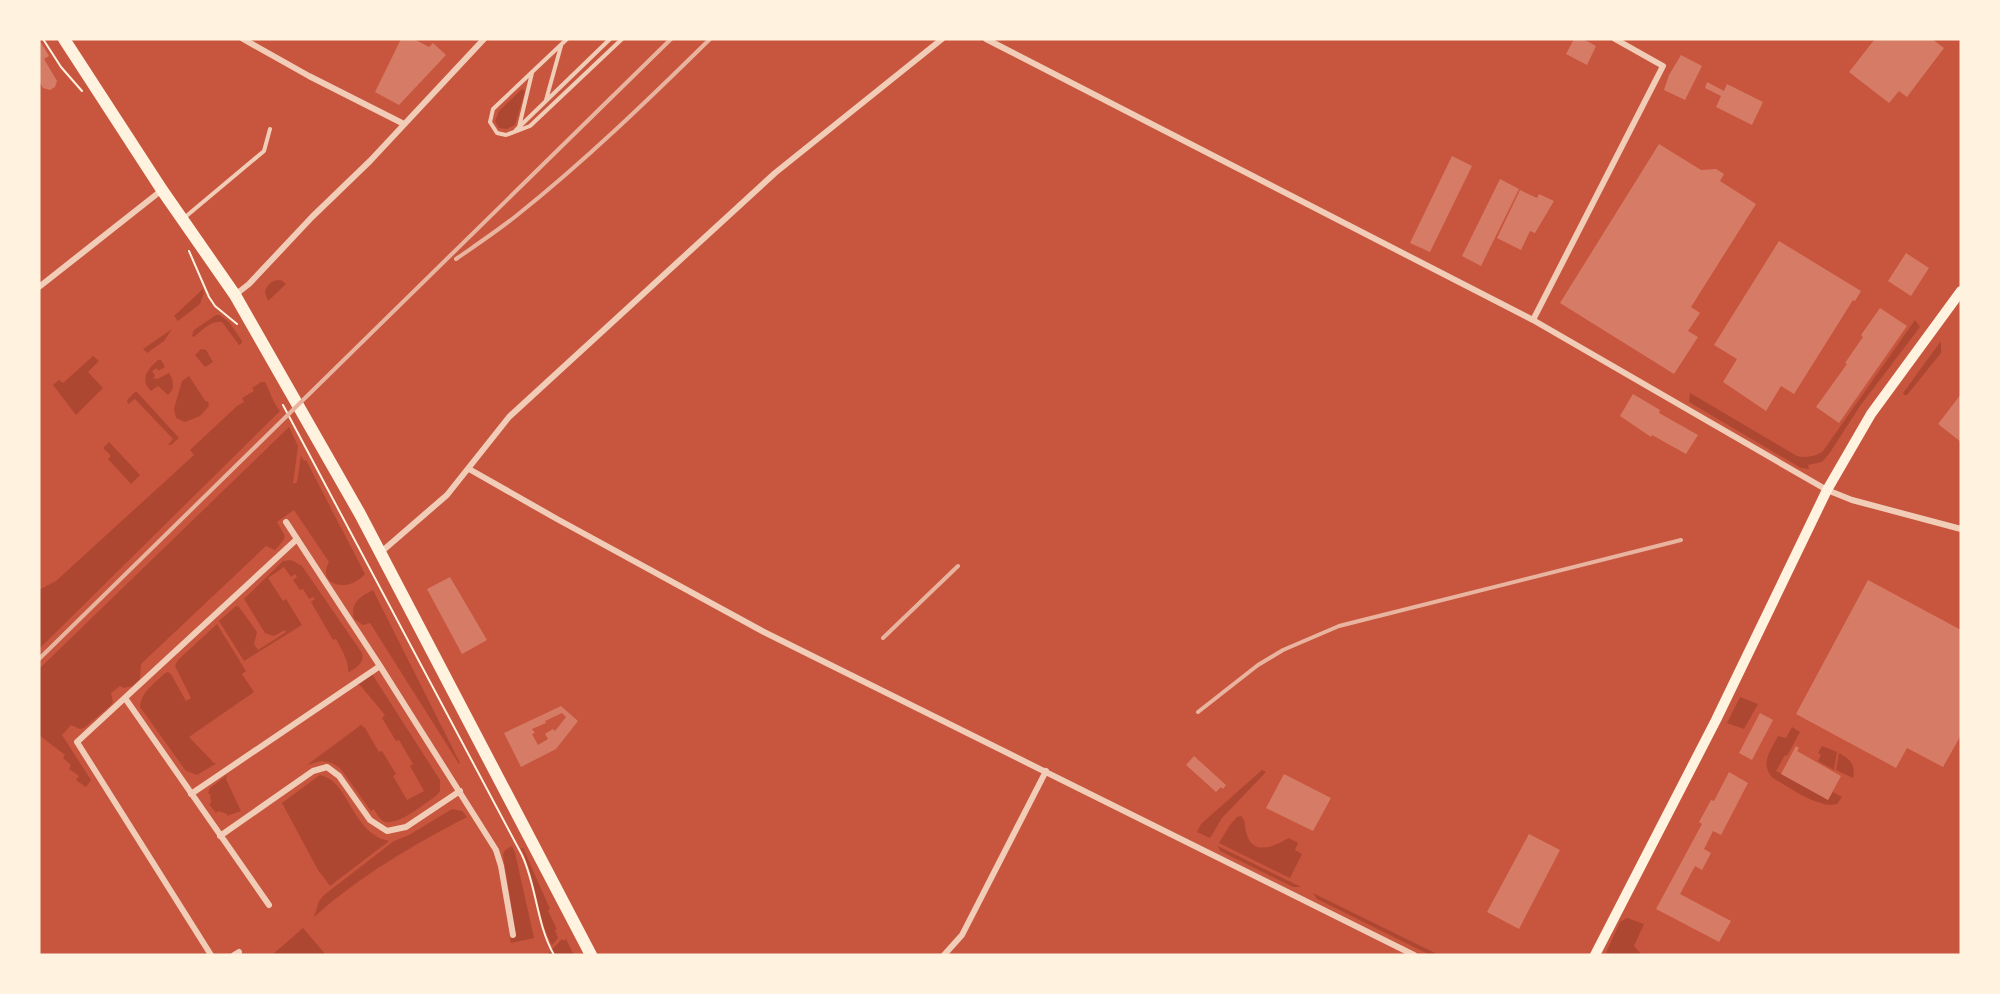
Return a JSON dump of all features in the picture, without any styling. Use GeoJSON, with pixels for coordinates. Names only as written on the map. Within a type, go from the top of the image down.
{"type":"FeatureCollection","features":[{"type":"Feature","properties":{"kind":"main road"},"geometry":{"type":"LineString","coordinates":[[64,39],[162,190],[235,295],[360,514],[591,955]]}},
{"type":"Feature","properties":{"kind":"main road"},"geometry":{"type":"LineString","coordinates":[[1595,955],[1712,727],[1827,490],[1871,414],[1961,291]]}},
{"type":"Feature","properties":{"kind":"street"},"geometry":{"type":"LineString","coordinates":[[243,39],[309,76],[404,124]]}},
{"type":"Feature","properties":{"kind":"street"},"geometry":{"type":"LineString","coordinates":[[235,295],[249,284],[484,39]]}},
{"type":"Feature","properties":{"kind":"street"},"geometry":{"type":"LineString","coordinates":[[380,553],[447,495],[508,417],[775,173],[942,39]]}},
{"type":"Feature","properties":{"kind":"street"},"geometry":{"type":"LineString","coordinates":[[986,39],[1533,320],[1827,490],[1852,500],[1961,529]]}},
{"type":"Feature","properties":{"kind":"street"},"geometry":{"type":"LineString","coordinates":[[1533,320],[1663,66],[1615,39]]}},
{"type":"Feature","properties":{"kind":"street"},"geometry":{"type":"LineString","coordinates":[[39,287],[162,190]]}},
{"type":"Feature","properties":{"kind":"street"},"geometry":{"type":"LineString","coordinates":[[469,469],[764,632],[1414,955]]}},
{"type":"Feature","properties":{"kind":"street"},"geometry":{"type":"LineString","coordinates":[[286,522],[490,839],[499,858],[513,935]]}},
{"type":"Feature","properties":{"kind":"street"},"geometry":{"type":"LineString","coordinates":[[211,955],[77,742],[297,539]]}},
{"type":"Feature","properties":{"kind":"street"},"geometry":{"type":"LineString","coordinates":[[190,794],[380,666]]}},
{"type":"Feature","properties":{"kind":"street"},"geometry":{"type":"LineString","coordinates":[[125,698],[269,905]]}},
{"type":"Feature","properties":{"kind":"street"},"geometry":{"type":"LineString","coordinates":[[220,836],[313,771],[327,767],[339,776],[370,820],[387,831],[406,827],[460,791]]}},
{"type":"Feature","properties":{"kind":"street"},"geometry":{"type":"LineString","coordinates":[[944,955],[962,935],[1046,771]]}},
{"type":"Feature","properties":{"kind":"lane"},"geometry":{"type":"LineString","coordinates":[[567,39],[491,112],[490,122],[494,130],[501,135],[511,134],[530,126],[622,39]]}},
{"type":"Feature","properties":{"kind":"lane"},"geometry":{"type":"LineString","coordinates":[[511,134],[610,39]]}},
{"type":"Feature","properties":{"kind":"lane"},"geometry":{"type":"LineString","coordinates":[[546,100],[561,45]]}},
{"type":"Feature","properties":{"kind":"lane"},"geometry":{"type":"LineString","coordinates":[[518,128],[533,73]]}},
{"type":"Feature","properties":{"kind":"lane"},"geometry":{"type":"LineString","coordinates":[[183,219],[264,151],[270,129]]}},
{"type":"Feature","properties":{"kind":"path"},"geometry":{"type":"LineString","coordinates":[[209,297],[239,326]]}},
{"type":"Feature","properties":{"kind":"path"},"geometry":{"type":"LineString","coordinates":[[282,404],[526,864],[545,937],[554,955]]}},
{"type":"Feature","properties":{"kind":"shaded area"},"geometry":{"type":"Polygon","coordinates":[[[522,89],[525,91],[515,125],[507,129],[499,128],[495,121],[499,111],[522,89]]]}},
{"type":"Feature","properties":{"kind":"shaded area"},"geometry":{"type":"Polygon","coordinates":[[[281,280],[286,284],[268,301],[265,292],[267,287],[270,283],[281,280]]]}},
{"type":"Feature","properties":{"kind":"shaded area"},"geometry":{"type":"Polygon","coordinates":[[[203,289],[200,304],[178,321],[174,316],[203,289]]]}},
{"type":"Feature","properties":{"kind":"shaded area"},"geometry":{"type":"Polygon","coordinates":[[[216,315],[220,315],[229,322],[242,341],[241,344],[239,345],[222,322],[210,324],[194,337],[192,336],[194,330],[216,315]]]}},
{"type":"Feature","properties":{"kind":"shaded area"},"geometry":{"type":"Polygon","coordinates":[[[1915,320],[1920,327],[1860,406],[1829,454],[1822,462],[1808,465],[1809,469],[1801,468],[1689,402],[1690,393],[1797,456],[1814,456],[1823,451],[1915,320]]]}},
{"type":"Feature","properties":{"kind":"shaded area"},"geometry":{"type":"Polygon","coordinates":[[[172,329],[164,341],[147,353],[143,349],[172,329]]]}},
{"type":"Feature","properties":{"kind":"shaded area"},"geometry":{"type":"Polygon","coordinates":[[[1941,341],[1941,353],[1907,395],[1904,395],[1903,393],[1941,341]]]}},
{"type":"Feature","properties":{"kind":"shaded area"},"geometry":{"type":"Polygon","coordinates":[[[201,349],[206,350],[213,362],[205,367],[195,355],[201,349]]]}},
{"type":"Feature","properties":{"kind":"shaded area"},"geometry":{"type":"Polygon","coordinates":[[[93,356],[99,361],[88,372],[103,388],[76,415],[53,385],[59,380],[63,383],[93,356]]]}},
{"type":"Feature","properties":{"kind":"shaded area"},"geometry":{"type":"Polygon","coordinates":[[[158,360],[161,360],[165,367],[152,371],[155,376],[153,378],[157,379],[169,373],[173,384],[168,395],[158,386],[151,391],[147,387],[146,374],[158,360]]]}},
{"type":"Feature","properties":{"kind":"shaded area"},"geometry":{"type":"Polygon","coordinates":[[[189,376],[206,402],[208,401],[209,406],[200,416],[185,422],[176,418],[174,409],[182,381],[189,376]]]}},
{"type":"Feature","properties":{"kind":"shaded area"},"geometry":{"type":"Polygon","coordinates":[[[265,382],[280,411],[39,649],[39,590],[56,581],[194,455],[190,450],[244,402],[242,398],[254,391],[252,388],[265,382]]]}},
{"type":"Feature","properties":{"kind":"shaded area"},"geometry":{"type":"Polygon","coordinates":[[[136,391],[179,438],[171,445],[168,445],[173,439],[135,399],[128,404],[127,400],[136,391]]]}},
{"type":"Feature","properties":{"kind":"shaded area"},"geometry":{"type":"Polygon","coordinates":[[[289,427],[298,446],[293,484],[297,482],[301,456],[304,461],[306,460],[365,574],[350,584],[336,584],[330,581],[326,570],[329,562],[294,510],[277,522],[285,536],[275,550],[266,546],[141,664],[140,679],[132,686],[124,688],[120,686],[111,693],[113,702],[110,706],[84,728],[80,729],[71,725],[62,735],[91,780],[86,787],[76,780],[79,776],[69,769],[71,765],[63,758],[65,755],[39,735],[39,669],[289,427]]]}},
{"type":"Feature","properties":{"kind":"shaded area"},"geometry":{"type":"Polygon","coordinates":[[[109,442],[140,475],[131,484],[108,459],[111,456],[103,448],[109,442]]]}},
{"type":"Feature","properties":{"kind":"shaded area"},"geometry":{"type":"Polygon","coordinates":[[[291,560],[302,566],[362,653],[361,663],[348,673],[346,660],[336,639],[333,640],[311,602],[315,599],[313,597],[309,599],[303,589],[300,590],[293,580],[297,577],[295,574],[291,577],[284,567],[268,578],[283,601],[286,599],[302,625],[244,661],[219,621],[236,606],[239,607],[257,632],[254,644],[258,650],[286,632],[285,630],[274,636],[265,633],[244,599],[283,561],[291,560]]]}},
{"type":"Feature","properties":{"kind":"shaded area"},"geometry":{"type":"Polygon","coordinates":[[[373,590],[459,764],[370,623],[363,625],[354,619],[355,604],[373,590]]]}},
{"type":"Feature","properties":{"kind":"shaded area"},"geometry":{"type":"Polygon","coordinates":[[[217,624],[246,671],[242,674],[254,692],[189,737],[214,763],[217,763],[197,775],[186,771],[140,707],[146,692],[168,672],[186,701],[191,698],[175,666],[178,660],[217,624]]]}},
{"type":"Feature","properties":{"kind":"shaded area"},"geometry":{"type":"Polygon","coordinates":[[[372,674],[440,780],[440,791],[436,796],[403,818],[389,822],[383,821],[374,809],[371,811],[340,768],[332,763],[321,761],[307,765],[242,813],[361,725],[379,752],[382,751],[396,774],[393,776],[407,800],[424,791],[410,766],[413,764],[399,740],[396,741],[382,718],[385,715],[360,685],[356,685],[372,674]]]}},
{"type":"Feature","properties":{"kind":"shaded area"},"geometry":{"type":"Polygon","coordinates":[[[1740,697],[1758,704],[1744,729],[1727,723],[1740,697]]]}},
{"type":"Feature","properties":{"kind":"shaded area"},"geometry":{"type":"Polygon","coordinates":[[[1792,727],[1800,732],[1776,771],[1828,799],[1833,792],[1842,797],[1837,804],[1830,805],[1813,800],[1773,778],[1769,773],[1767,762],[1772,746],[1778,736],[1786,738],[1792,727]]]}},
{"type":"Feature","properties":{"kind":"shaded area"},"geometry":{"type":"Polygon","coordinates":[[[1822,746],[1837,752],[1834,770],[1818,761],[1821,755],[1818,753],[1822,746]]]}},
{"type":"Feature","properties":{"kind":"shaded area"},"geometry":{"type":"Polygon","coordinates":[[[1839,753],[1851,763],[1854,769],[1853,778],[1836,770],[1839,753]]]}},
{"type":"Feature","properties":{"kind":"shaded area"},"geometry":{"type":"Polygon","coordinates":[[[1262,770],[1266,772],[1222,818],[1210,838],[1197,832],[1201,824],[1262,770]]]}},
{"type":"Feature","properties":{"kind":"shaded area"},"geometry":{"type":"Polygon","coordinates":[[[227,775],[226,779],[241,811],[227,816],[218,811],[216,813],[209,804],[211,803],[208,793],[210,788],[227,775]]]}},
{"type":"Feature","properties":{"kind":"shaded area"},"geometry":{"type":"Polygon","coordinates":[[[320,775],[330,779],[338,787],[366,828],[376,836],[389,841],[330,886],[318,870],[282,803],[320,775]]]}},
{"type":"Feature","properties":{"kind":"shaded area"},"geometry":{"type":"Polygon","coordinates":[[[452,809],[462,811],[467,817],[388,862],[350,888],[314,917],[319,901],[324,895],[394,841],[409,835],[452,809]]]}},
{"type":"Feature","properties":{"kind":"shaded area"},"geometry":{"type":"Polygon","coordinates":[[[1241,816],[1250,842],[1255,846],[1266,847],[1289,838],[1298,843],[1295,850],[1302,854],[1290,878],[1219,843],[1230,825],[1241,816]]]}},
{"type":"Feature","properties":{"kind":"shaded area"},"geometry":{"type":"Polygon","coordinates":[[[512,846],[534,938],[511,943],[510,938],[516,936],[503,855],[505,850],[512,846]]]}},
{"type":"Feature","properties":{"kind":"shaded area"},"geometry":{"type":"Polygon","coordinates":[[[1218,846],[1301,887],[1293,887],[1220,851],[1218,846]]]}},
{"type":"Feature","properties":{"kind":"shaded area"},"geometry":{"type":"Polygon","coordinates":[[[521,848],[523,848],[557,929],[555,930],[558,938],[552,945],[543,922],[521,848]]]}},
{"type":"Feature","properties":{"kind":"shaded area"},"geometry":{"type":"Polygon","coordinates":[[[1313,893],[1439,955],[1430,955],[1317,899],[1313,893]]]}},
{"type":"Feature","properties":{"kind":"shaded area"},"geometry":{"type":"Polygon","coordinates":[[[1627,918],[1644,924],[1634,946],[1642,955],[1605,955],[1620,922],[1627,918]]]}},
{"type":"Feature","properties":{"kind":"shaded area"},"geometry":{"type":"Polygon","coordinates":[[[303,928],[326,955],[272,955],[303,928]]]}},
{"type":"Feature","properties":{"kind":"shaded area"},"geometry":{"type":"Polygon","coordinates":[[[562,939],[564,941],[566,939],[574,955],[547,955],[562,939]]]}},
{"type":"Feature","properties":{"kind":"building"},"geometry":{"type":"Polygon","coordinates":[[[39,39],[49,56],[44,59],[57,81],[55,87],[50,90],[43,88],[39,81],[39,39]]]}},
{"type":"Feature","properties":{"kind":"building"},"geometry":{"type":"Polygon","coordinates":[[[401,39],[414,39],[429,47],[433,43],[446,55],[399,105],[375,92],[401,39]]]}},
{"type":"Feature","properties":{"kind":"building"},"geometry":{"type":"Polygon","coordinates":[[[1574,39],[1583,39],[1596,46],[1587,65],[1566,54],[1574,39]]]}},
{"type":"Feature","properties":{"kind":"building"},"geometry":{"type":"Polygon","coordinates":[[[1875,39],[1932,39],[1944,48],[1907,97],[1899,91],[1889,103],[1849,72],[1875,39]]]}},
{"type":"Feature","properties":{"kind":"building"},"geometry":{"type":"Polygon","coordinates":[[[1681,55],[1702,66],[1685,100],[1664,90],[1669,75],[1681,55]]]}},
{"type":"Feature","properties":{"kind":"building"},"geometry":{"type":"Polygon","coordinates":[[[1707,82],[1724,91],[1727,84],[1763,102],[1752,125],[1716,107],[1721,96],[1705,88],[1707,82]]]}},
{"type":"Feature","properties":{"kind":"building"},"geometry":{"type":"Polygon","coordinates":[[[1659,144],[1701,170],[1716,169],[1724,174],[1720,181],[1756,204],[1691,307],[1700,313],[1688,331],[1698,337],[1674,374],[1560,303],[1659,144]]]}},
{"type":"Feature","properties":{"kind":"building"},"geometry":{"type":"Polygon","coordinates":[[[1452,156],[1472,166],[1430,252],[1410,243],[1452,156]]]}},
{"type":"Feature","properties":{"kind":"building"},"geometry":{"type":"Polygon","coordinates":[[[1500,179],[1519,189],[1481,266],[1462,256],[1500,179]]]}},
{"type":"Feature","properties":{"kind":"building"},"geometry":{"type":"Polygon","coordinates":[[[1520,190],[1537,198],[1539,194],[1554,201],[1535,233],[1530,231],[1521,250],[1497,238],[1520,190]]]}},
{"type":"Feature","properties":{"kind":"building"},"geometry":{"type":"Polygon","coordinates":[[[1779,241],[1861,291],[1794,394],[1781,386],[1766,411],[1723,382],[1737,359],[1714,345],[1779,241]]]}},
{"type":"Feature","properties":{"kind":"building"},"geometry":{"type":"Polygon","coordinates":[[[1906,253],[1929,268],[1911,296],[1888,281],[1906,253]]]}},
{"type":"Feature","properties":{"kind":"building"},"geometry":{"type":"Polygon","coordinates":[[[1880,308],[1907,326],[1839,423],[1816,407],[1847,364],[1845,363],[1863,337],[1861,335],[1880,308]]]}},
{"type":"Feature","properties":{"kind":"building"},"geometry":{"type":"Polygon","coordinates":[[[1633,394],[1660,410],[1659,413],[1698,435],[1686,454],[1652,435],[1651,437],[1620,416],[1633,394]]]}},
{"type":"Feature","properties":{"kind":"building"},"geometry":{"type":"Polygon","coordinates":[[[1961,394],[1961,442],[1938,424],[1961,394]]]}},
{"type":"Feature","properties":{"kind":"building"},"geometry":{"type":"Polygon","coordinates":[[[450,577],[487,640],[462,654],[427,589],[450,577]]]}},
{"type":"Feature","properties":{"kind":"building"},"geometry":{"type":"Polygon","coordinates":[[[1868,580],[1961,630],[1961,735],[1943,767],[1907,748],[1896,768],[1796,714],[1868,580]]]}},
{"type":"Feature","properties":{"kind":"building"},"geometry":{"type":"Polygon","coordinates":[[[561,706],[578,721],[556,749],[521,767],[504,733],[561,706]],[[562,713],[532,729],[538,745],[548,739],[545,734],[553,729],[555,731],[566,717],[562,713]]]}},
{"type":"Feature","properties":{"kind":"building"},"geometry":{"type":"Polygon","coordinates":[[[1760,713],[1773,720],[1752,760],[1739,753],[1760,713]]]}},
{"type":"Feature","properties":{"kind":"building"},"geometry":{"type":"Polygon","coordinates":[[[1796,746],[1799,748],[1797,751],[1841,776],[1828,800],[1781,774],[1796,746]]]}},
{"type":"Feature","properties":{"kind":"building"},"geometry":{"type":"Polygon","coordinates":[[[1194,756],[1226,785],[1223,789],[1221,787],[1216,792],[1186,765],[1194,756]]]}},
{"type":"Feature","properties":{"kind":"building"},"geometry":{"type":"Polygon","coordinates":[[[1729,772],[1748,783],[1721,835],[1713,831],[1704,849],[1711,853],[1702,870],[1695,866],[1680,894],[1731,921],[1719,942],[1656,909],[1702,824],[1699,822],[1711,800],[1714,801],[1729,772]]]}},
{"type":"Feature","properties":{"kind":"building"},"geometry":{"type":"Polygon","coordinates":[[[1284,774],[1331,798],[1313,831],[1266,808],[1284,774]]]}},
{"type":"Feature","properties":{"kind":"building"},"geometry":{"type":"Polygon","coordinates":[[[1529,834],[1560,850],[1519,929],[1487,912],[1529,834]]]}},
{"type":"Feature","properties":{"kind":"railway"},"geometry":{"type":"LineString","coordinates":[[39,659],[671,39]]}},
{"type":"Feature","properties":{"kind":"railway"},"geometry":{"type":"LineString","coordinates":[[456,259],[509,222],[567,174],[710,39]]}},
{"type":"Feature","properties":{"kind":"railway"},"geometry":{"type":"LineString","coordinates":[[1198,712],[1258,665],[1283,650],[1339,626],[1681,540]]}},
{"type":"Feature","properties":{"kind":"railway"},"geometry":{"type":"LineString","coordinates":[[883,638],[958,566]]}}]}
